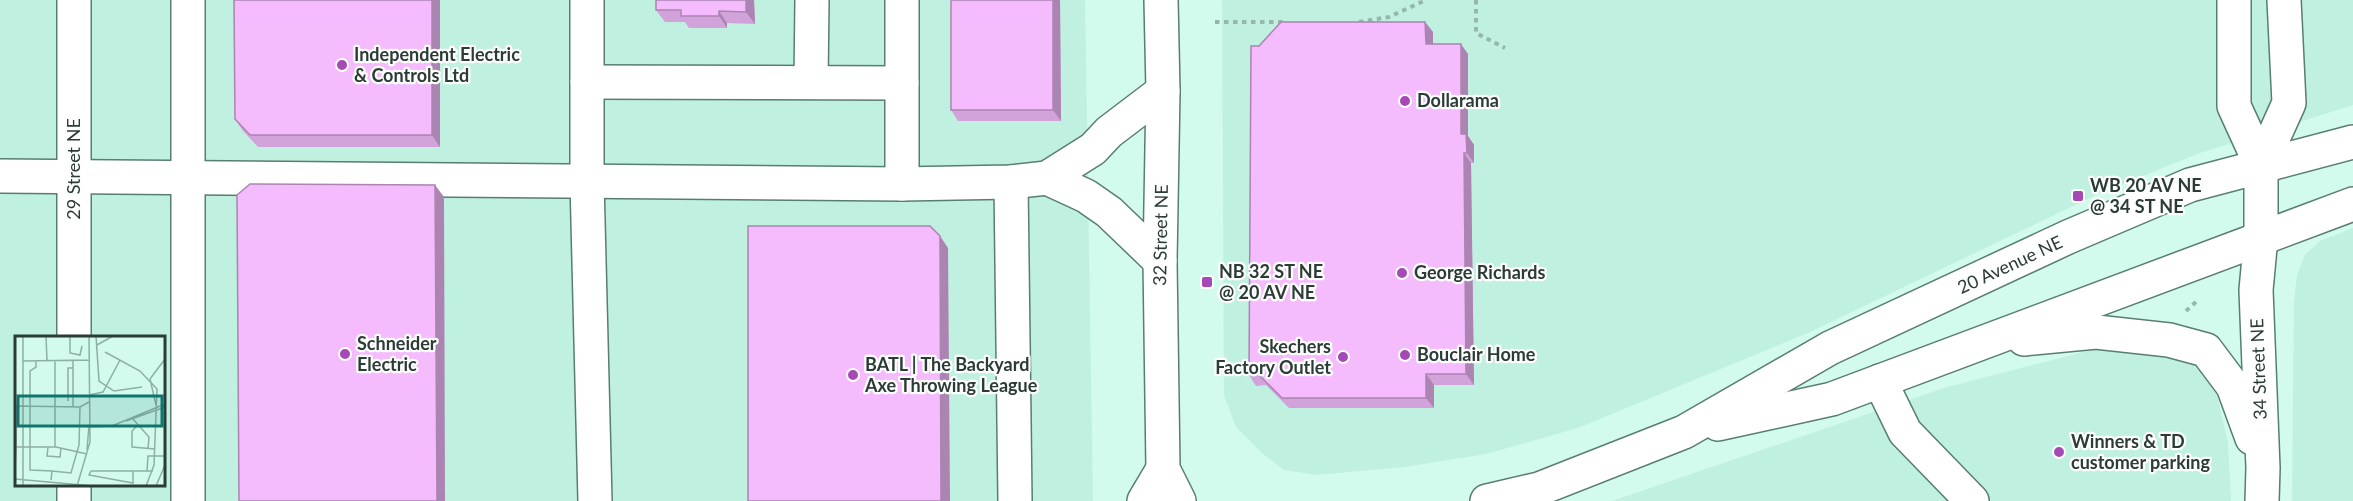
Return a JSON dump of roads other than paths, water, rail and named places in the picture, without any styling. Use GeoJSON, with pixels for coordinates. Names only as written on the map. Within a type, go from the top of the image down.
{"type":"FeatureCollection","features":[{"type":"Feature","properties":{"kind":"street","name":"29 Street NE"},"geometry":{"type":"LineString","coordinates":[[74,0],[74,336]]}},
{"type":"Feature","properties":{"kind":"street"},"geometry":{"type":"LineString","coordinates":[[188,0],[186,177],[188,501]]}},
{"type":"Feature","properties":{"kind":"street"},"geometry":{"type":"LineString","coordinates":[[587,0],[587,181],[595,501]]}},
{"type":"Feature","properties":{"kind":"street"},"geometry":{"type":"LineString","coordinates":[[811,82],[812,0]]}},
{"type":"Feature","properties":{"kind":"street"},"geometry":{"type":"LineString","coordinates":[[902,0],[902,184]]}},
{"type":"Feature","properties":{"kind":"street","name":"32 Street NE"},"geometry":{"type":"LineString","coordinates":[[1161,0],[1163,90],[1160,261],[1163,469],[1179,501]]}},
{"type":"Feature","properties":{"kind":"street"},"geometry":{"type":"LineString","coordinates":[[2234,0],[2234,106],[2261,165]]}},
{"type":"Feature","properties":{"kind":"street"},"geometry":{"type":"LineString","coordinates":[[2261,165],[2289,102],[2284,0]]}},
{"type":"Feature","properties":{"kind":"street"},"geometry":{"type":"LineString","coordinates":[[587,82],[902,83]]}},
{"type":"Feature","properties":{"kind":"street"},"geometry":{"type":"LineString","coordinates":[[0,176],[902,184],[1011,182],[1047,178],[1093,149],[1109,132],[1163,90]]}},
{"type":"Feature","properties":{"kind":"street","name":"20 Avenue NE"},"geometry":{"type":"LineString","coordinates":[[1487,501],[1540,495],[1684,432],[1830,348],[2057,242],[2190,185],[2353,142]]}},
{"type":"Feature","properties":{"kind":"street","name":"34 Street NE"},"geometry":{"type":"LineString","coordinates":[[2261,165],[2261,237],[2256,290],[2263,468],[2262,501]]}},
{"type":"Feature","properties":{"kind":"street"},"geometry":{"type":"LineString","coordinates":[[1047,178],[1086,196],[1109,212],[1160,261]]}},
{"type":"Feature","properties":{"kind":"street"},"geometry":{"type":"LineString","coordinates":[[1011,182],[1015,501]]}},
{"type":"Feature","properties":{"kind":"street","name":"20 Avenue NE"},"geometry":{"type":"LineString","coordinates":[[1684,432],[1832,399],[2353,204]]}},
{"type":"Feature","properties":{"kind":"street"},"geometry":{"type":"LineString","coordinates":[[1984,342],[2096,332],[2169,340],[2206,351],[2233,386],[2263,468]]}},
{"type":"Feature","properties":{"kind":"street"},"geometry":{"type":"LineString","coordinates":[[1880,381],[1905,432],[1956,496]]}},
{"type":"Feature","properties":{"kind":"street"},"geometry":{"type":"LineString","coordinates":[[1144,501],[1163,469]]}},
{"type":"Feature","properties":{"kind":"place","name":"Independent Electric & Controls Ltd"},"geometry":{"type":"Point","coordinates":[342,65]}},
{"type":"Feature","properties":{"kind":"place","name":"Dollarama"},"geometry":{"type":"Point","coordinates":[1405,101]}},
{"type":"Feature","properties":{"kind":"place","name":"WB 20 AV NE @ 34 ST NE"},"geometry":{"type":"Point","coordinates":[2078,196]}},
{"type":"Feature","properties":{"kind":"place","name":"George Richards"},"geometry":{"type":"Point","coordinates":[1402,273]}},
{"type":"Feature","properties":{"kind":"place","name":"NB 32 ST NE @ 20 AV NE"},"geometry":{"type":"Point","coordinates":[1207,282]}},
{"type":"Feature","properties":{"kind":"place","name":"Schneider Electric"},"geometry":{"type":"Point","coordinates":[345,354]}},
{"type":"Feature","properties":{"kind":"place","name":"Bouclair Home"},"geometry":{"type":"Point","coordinates":[1405,355]}},
{"type":"Feature","properties":{"kind":"place","name":"Skechers Factory Outlet"},"geometry":{"type":"Point","coordinates":[1343,357]}},
{"type":"Feature","properties":{"kind":"place","name":"BATL | The Backyard Axe Throwing League"},"geometry":{"type":"Point","coordinates":[853,375]}},
{"type":"Feature","properties":{"kind":"place","name":"Winners & TD customer parking"},"geometry":{"type":"Point","coordinates":[2059,452]}}]}
